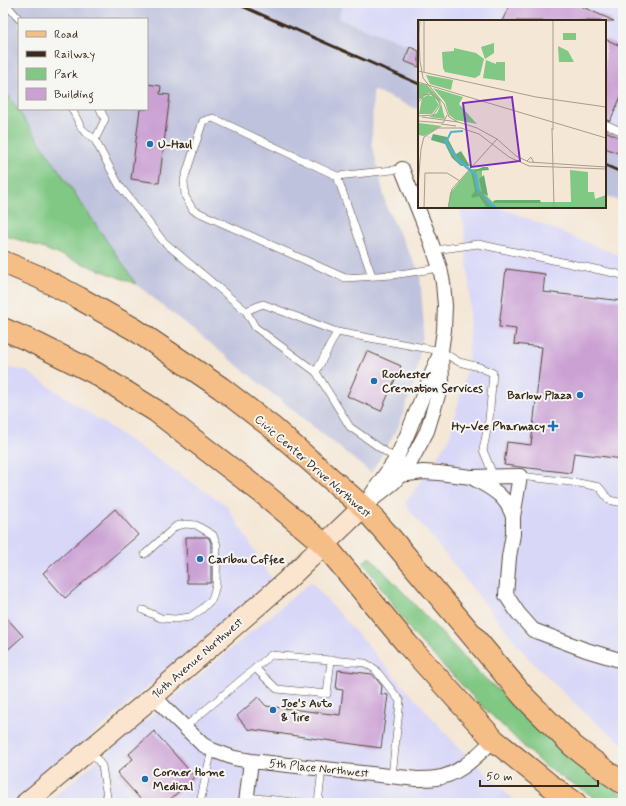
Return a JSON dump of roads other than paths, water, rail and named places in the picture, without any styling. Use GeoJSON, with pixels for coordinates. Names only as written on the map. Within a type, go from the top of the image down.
{"type":"FeatureCollection","features":[{"type":"Feature","properties":{"kind":"main road","name":"Civic Center Drive Northwest"},"geometry":{"type":"LineString","coordinates":[[3,262],[39,277],[134,329],[221,388],[273,428],[363,507],[524,697],[573,746],[623,783]]}},
{"type":"Feature","properties":{"kind":"main road"},"geometry":{"type":"LineString","coordinates":[[3,329],[31,340],[95,373],[156,411],[264,494],[324,544],[407,644],[494,740],[551,786],[575,803]]}},
{"type":"Feature","properties":{"kind":"street","name":"16th Avenue Northwest"},"geometry":{"type":"LineString","coordinates":[[26,803],[154,696],[286,581],[363,507],[394,482],[411,461],[427,431],[442,382],[442,351],[445,306],[443,283],[435,250],[402,169]]}},
{"type":"Feature","properties":{"kind":"street","name":"16th Avenue Northwest"},"geometry":{"type":"LineString","coordinates":[[363,507],[396,459],[442,351]]}},
{"type":"Feature","properties":{"kind":"street"},"geometry":{"type":"LineString","coordinates":[[400,475],[423,472],[471,477],[520,476],[513,517],[513,534],[509,557],[506,595],[518,613],[533,630],[586,650],[623,661]]}},
{"type":"Feature","properties":{"kind":"street"},"geometry":{"type":"LineString","coordinates":[[471,477],[496,492],[505,500],[513,517]]}},
{"type":"Feature","properties":{"kind":"street","name":"5th Place Northwest"},"geometry":{"type":"LineString","coordinates":[[154,696],[202,744],[212,750],[234,758],[251,761],[417,779],[436,778],[447,776],[459,770],[494,740]]}},
{"type":"Feature","properties":{"kind":"street"},"geometry":{"type":"LineString","coordinates":[[247,800],[251,761]]}},
{"type":"Feature","properties":{"kind":"lane"},"geometry":{"type":"LineString","coordinates":[[5,3],[18,18]]}},
{"type":"Feature","properties":{"kind":"lane"},"geometry":{"type":"LineString","coordinates":[[72,110],[82,129],[96,140],[120,185],[163,241],[246,312],[254,327],[316,372],[350,427],[396,459]]}},
{"type":"Feature","properties":{"kind":"lane"},"geometry":{"type":"LineString","coordinates":[[96,140],[104,119],[100,110]]}},
{"type":"Feature","properties":{"kind":"lane"},"geometry":{"type":"LineString","coordinates":[[402,169],[337,176],[213,118],[204,121],[184,180],[185,196],[193,210],[345,278],[392,275],[440,268]]}},
{"type":"Feature","properties":{"kind":"lane"},"geometry":{"type":"LineString","coordinates":[[606,124],[623,132]]}},
{"type":"Feature","properties":{"kind":"lane"},"geometry":{"type":"LineString","coordinates":[[337,176],[372,276]]}},
{"type":"Feature","properties":{"kind":"lane"},"geometry":{"type":"LineString","coordinates":[[435,250],[478,244],[623,275]]}},
{"type":"Feature","properties":{"kind":"lane"},"geometry":{"type":"LineString","coordinates":[[246,312],[263,304],[336,332],[442,351],[459,362],[479,367],[493,373],[489,420],[483,450],[494,477]]}},
{"type":"Feature","properties":{"kind":"lane"},"geometry":{"type":"LineString","coordinates":[[316,372],[336,332]]}},
{"type":"Feature","properties":{"kind":"lane"},"geometry":{"type":"LineString","coordinates":[[520,476],[580,483],[599,487],[610,500],[623,503]]}},
{"type":"Feature","properties":{"kind":"lane"},"geometry":{"type":"LineString","coordinates":[[143,610],[161,618],[175,619],[190,617],[202,610],[212,598],[216,585],[218,545],[213,535],[196,525],[185,524],[176,526],[145,554]]}},
{"type":"Feature","properties":{"kind":"lane"},"geometry":{"type":"LineString","coordinates":[[185,727],[271,655],[365,663],[375,669],[400,701],[392,776]]}},
{"type":"Feature","properties":{"kind":"lane"},"geometry":{"type":"LineString","coordinates":[[255,668],[277,689],[327,694],[332,660]]}},
{"type":"Feature","properties":{"kind":"lane"},"geometry":{"type":"LineString","coordinates":[[90,750],[102,766],[108,803]]}},
{"type":"Feature","properties":{"kind":"lane"},"geometry":{"type":"LineString","coordinates":[[200,803],[212,750]]}},
{"type":"Feature","properties":{"kind":"lane"},"geometry":{"type":"LineString","coordinates":[[318,803],[322,769]]}},
{"type":"Feature","properties":{"kind":"lane"},"geometry":{"type":"LineString","coordinates":[[247,800],[304,803]]}},
{"type":"Feature","properties":{"kind":"railway"},"geometry":{"type":"LineString","coordinates":[[235,3],[418,84]]}},
{"type":"Feature","properties":{"kind":"railway"},"geometry":{"type":"LineString","coordinates":[[606,165],[623,173]]}},
{"type":"Feature","properties":{"kind":"place","name":"U-Haul"},"geometry":{"type":"Point","coordinates":[150,144]}},
{"type":"Feature","properties":{"kind":"place","name":"Rochester Cremation Services"},"geometry":{"type":"Point","coordinates":[374,381]}},
{"type":"Feature","properties":{"kind":"place","name":"Barlow Plaza"},"geometry":{"type":"Point","coordinates":[580,395]}},
{"type":"Feature","properties":{"kind":"place","name":"Hy-Vee Pharmacy"},"geometry":{"type":"Point","coordinates":[553,426]}},
{"type":"Feature","properties":{"kind":"place","name":"Caribou Coffee"},"geometry":{"type":"Point","coordinates":[200,559]}},
{"type":"Feature","properties":{"kind":"place","name":"Joe's Auto & Tire"},"geometry":{"type":"Point","coordinates":[273,710]}},
{"type":"Feature","properties":{"kind":"place","name":"Corner Home Medical"},"geometry":{"type":"Point","coordinates":[145,779]}}]}
